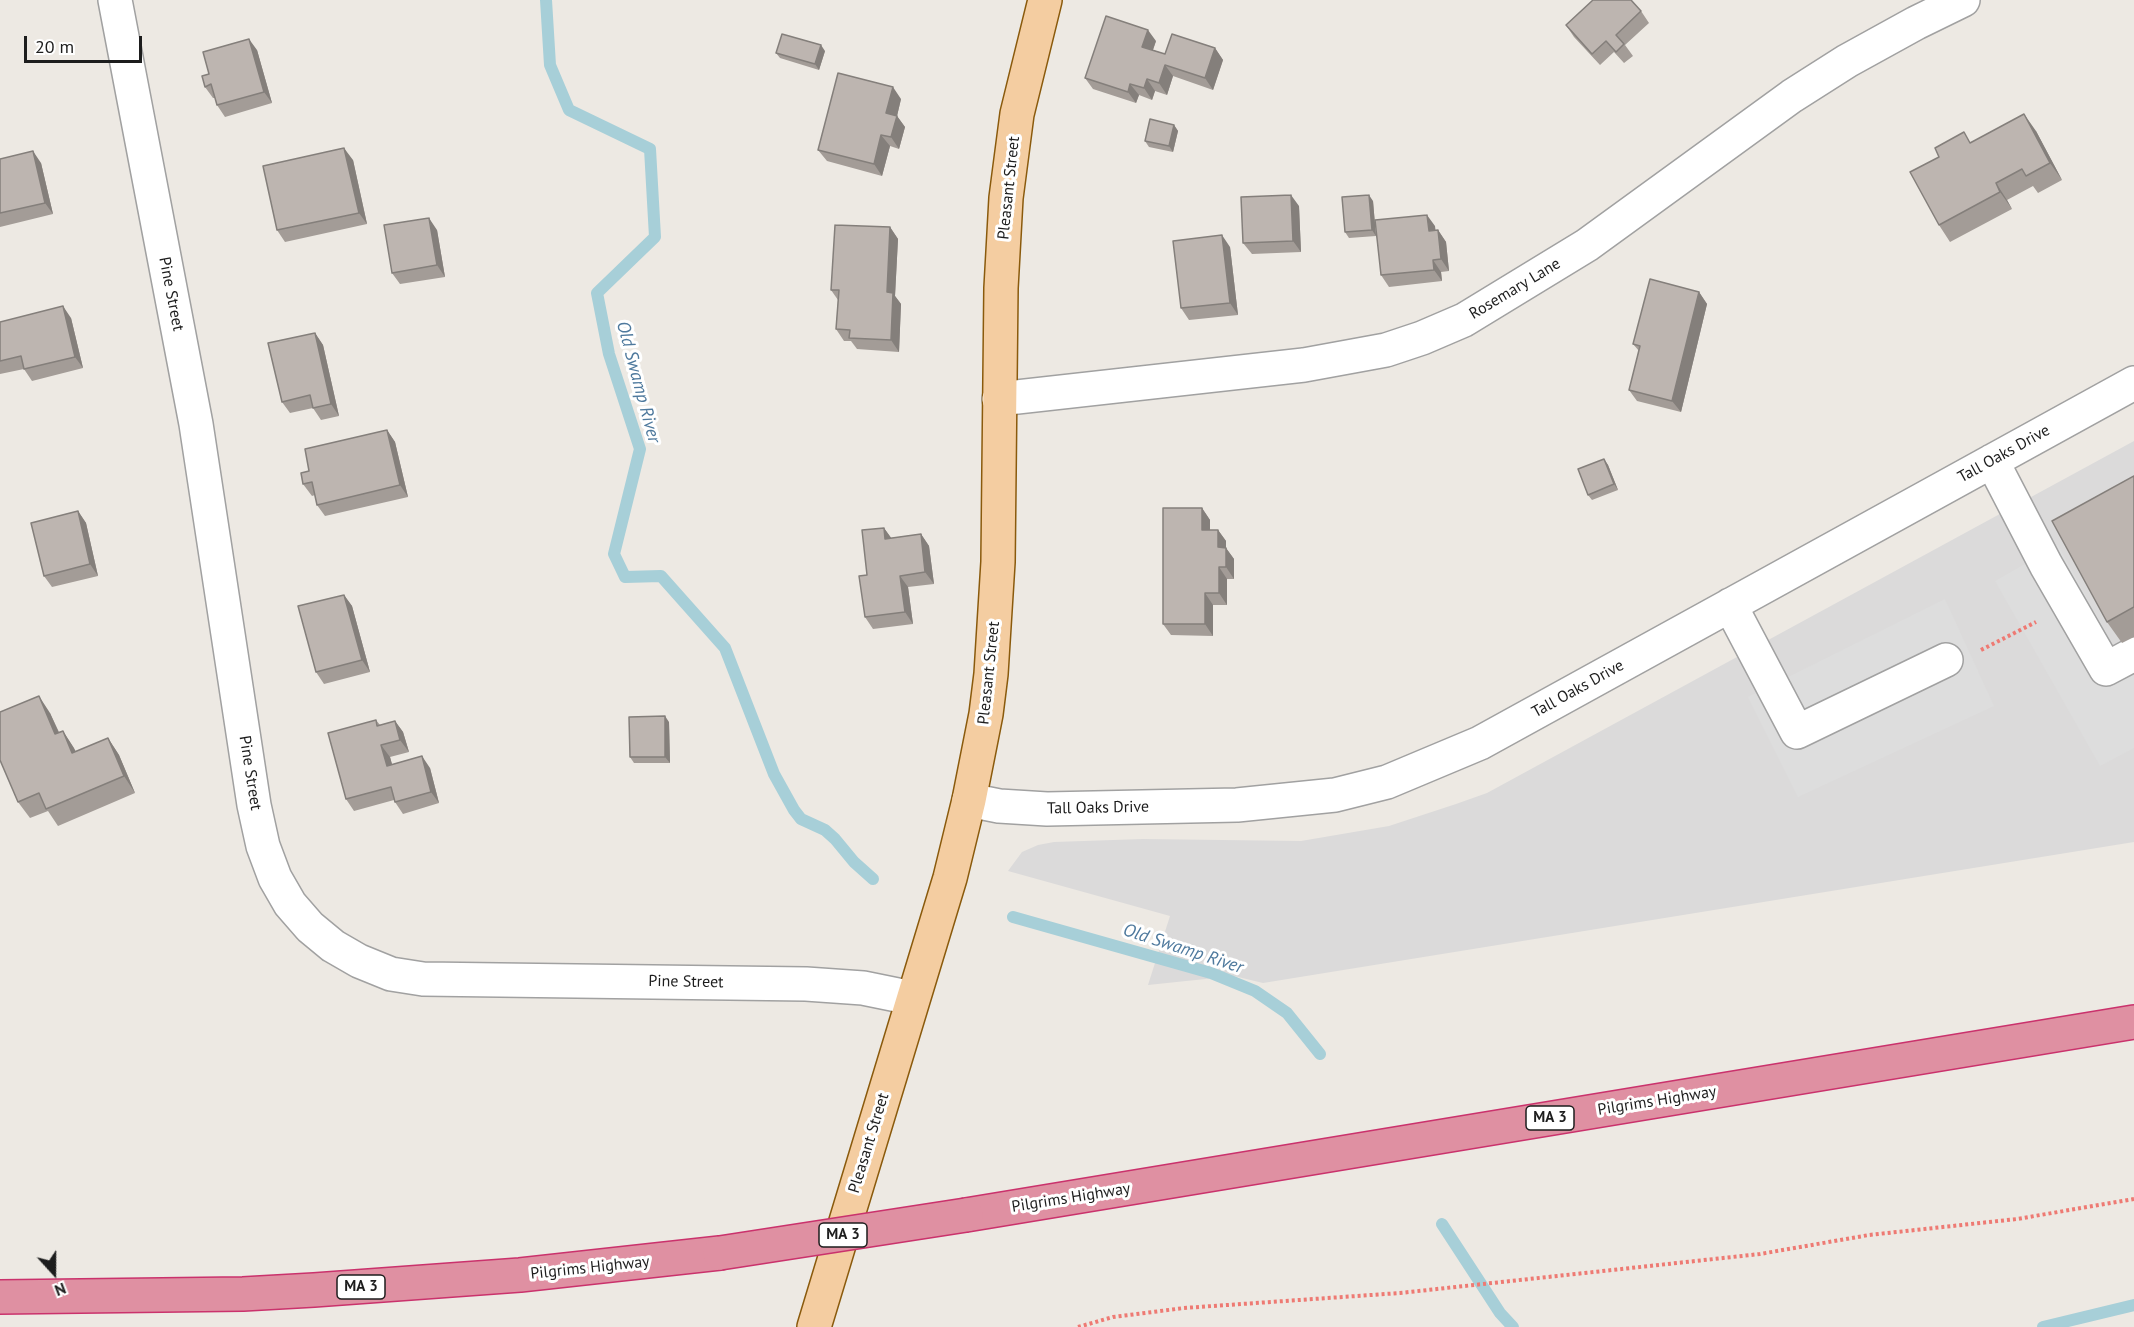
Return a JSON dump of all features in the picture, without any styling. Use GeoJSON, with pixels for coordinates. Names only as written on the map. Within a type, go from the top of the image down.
{"type":"FeatureCollection","features":[{"type":"Feature","properties":{"kind":"highway","name":"Pilgrims Highway"},"geometry":{"type":"LineString","coordinates":[[0,1297],[243,1294],[302,1291],[520,1275],[720,1253],[966,1215],[2134,1022]]}},
{"type":"Feature","properties":{"kind":"main road","name":"Pleasant Street"},"geometry":{"type":"LineString","coordinates":[[814,1327],[950,878],[969,800],[986,714],[992,663],[998,562],[1001,288],[1006,198],[1017,114],[1045,0]]}},
{"type":"Feature","properties":{"kind":"street","name":"Pine Street"},"geometry":{"type":"LineString","coordinates":[[115,0],[196,424],[254,805],[263,846],[275,878],[290,904],[310,927],[333,946],[359,961],[391,974],[423,979],[806,984],[863,988],[912,998]]}},
{"type":"Feature","properties":{"kind":"street","name":"Rosemary Lane"},"geometry":{"type":"LineString","coordinates":[[999,399],[1304,365],[1386,350],[1422,338],[1464,320],[1587,245],[1792,96],[1857,55],[1916,22],[1963,0]]}},
{"type":"Feature","properties":{"kind":"street","name":"Tall Oaks Drive"},"geometry":{"type":"LineString","coordinates":[[969,800],[999,806],[1047,809],[1237,806],[1335,795],[1387,782],[1480,742],[2134,383]]}},
{"type":"Feature","properties":{"kind":"street"},"geometry":{"type":"LineString","coordinates":[[1992,461],[2106,669],[2134,654]]}},
{"type":"Feature","properties":{"kind":"street"},"geometry":{"type":"LineString","coordinates":[[1730,605],[1797,732],[1946,660]]}},
{"type":"Feature","properties":{"kind":"path"},"geometry":{"type":"LineString","coordinates":[[1946,660],[1978,652],[2068,602]]}},
{"type":"Feature","properties":{"kind":"path"},"geometry":{"type":"LineString","coordinates":[[1078,1327],[1113,1317],[1155,1311],[1400,1293],[1760,1254],[1869,1235],[2017,1219],[2134,1198]]}},
{"type":"Feature","properties":{"kind":"shaded area"},"geometry":{"type":"Polygon","coordinates":[[[2134,441],[2134,842],[1263,983],[1234,976],[1148,985],[1170,916],[1008,871],[1022,852],[1038,845],[1054,842],[1143,839],[1301,841],[1389,826],[1487,793],[2134,441]]]}},
{"type":"Feature","properties":{"kind":"shaded area"},"geometry":{"type":"Polygon","coordinates":[[[2058,545],[2117,652],[2134,643],[2134,748],[2100,766],[1995,581],[2058,545]]]}},
{"type":"Feature","properties":{"kind":"shaded area"},"geometry":{"type":"Polygon","coordinates":[[[1945,599],[1994,706],[1798,797],[1748,697],[1945,599]]]}},
{"type":"Feature","properties":{"kind":"building"},"geometry":{"type":"Polygon","coordinates":[[[1593,0],[1631,0],[1641,11],[1616,35],[1624,44],[1616,52],[1606,41],[1592,54],[1566,25],[1593,0]]]}},
{"type":"Feature","properties":{"kind":"building"},"geometry":{"type":"Polygon","coordinates":[[[1106,16],[1148,30],[1142,47],[1165,54],[1172,34],[1215,48],[1205,78],[1165,65],[1159,83],[1147,79],[1144,88],[1130,84],[1128,92],[1085,78],[1106,16]]]}},
{"type":"Feature","properties":{"kind":"building"},"geometry":{"type":"Polygon","coordinates":[[[782,34],[821,45],[815,64],[776,53],[782,34]]]}},
{"type":"Feature","properties":{"kind":"building"},"geometry":{"type":"Polygon","coordinates":[[[249,39],[264,92],[217,105],[211,84],[205,87],[202,76],[209,74],[203,52],[249,39]]]}},
{"type":"Feature","properties":{"kind":"building"},"geometry":{"type":"Polygon","coordinates":[[[838,73],[893,87],[886,113],[897,116],[891,137],[881,135],[874,164],[818,150],[838,73]]]}},
{"type":"Feature","properties":{"kind":"building"},"geometry":{"type":"Polygon","coordinates":[[[2024,114],[2050,163],[2026,176],[2022,169],[1996,183],[2000,192],[1939,225],[1910,172],[1939,157],[1935,148],[1964,132],[1970,143],[2024,114]]]}},
{"type":"Feature","properties":{"kind":"building"},"geometry":{"type":"Polygon","coordinates":[[[1150,119],[1174,125],[1169,146],[1145,141],[1150,119]]]}},
{"type":"Feature","properties":{"kind":"building"},"geometry":{"type":"Polygon","coordinates":[[[344,148],[359,213],[277,230],[263,166],[344,148]]]}},
{"type":"Feature","properties":{"kind":"building"},"geometry":{"type":"Polygon","coordinates":[[[33,151],[45,203],[0,213],[0,159],[33,151]]]}},
{"type":"Feature","properties":{"kind":"building"},"geometry":{"type":"Polygon","coordinates":[[[1291,195],[1293,241],[1243,243],[1241,197],[1291,195]]]}},
{"type":"Feature","properties":{"kind":"building"},"geometry":{"type":"Polygon","coordinates":[[[1369,195],[1372,230],[1345,232],[1342,197],[1369,195]]]}},
{"type":"Feature","properties":{"kind":"building"},"geometry":{"type":"Polygon","coordinates":[[[1427,215],[1429,231],[1438,230],[1441,259],[1433,260],[1434,270],[1381,275],[1375,220],[1427,215]]]}},
{"type":"Feature","properties":{"kind":"building"},"geometry":{"type":"Polygon","coordinates":[[[429,218],[437,265],[392,273],[384,225],[429,218]]]}},
{"type":"Feature","properties":{"kind":"building"},"geometry":{"type":"Polygon","coordinates":[[[835,225],[890,227],[887,292],[893,293],[891,340],[849,338],[850,330],[836,329],[839,290],[831,290],[835,225]]]}},
{"type":"Feature","properties":{"kind":"building"},"geometry":{"type":"Polygon","coordinates":[[[1222,235],[1230,303],[1181,308],[1173,241],[1222,235]]]}},
{"type":"Feature","properties":{"kind":"building"},"geometry":{"type":"Polygon","coordinates":[[[1650,279],[1699,292],[1672,401],[1629,390],[1640,346],[1633,344],[1650,279]]]}},
{"type":"Feature","properties":{"kind":"building"},"geometry":{"type":"Polygon","coordinates":[[[63,306],[75,357],[24,369],[21,356],[0,361],[0,322],[63,306]]]}},
{"type":"Feature","properties":{"kind":"building"},"geometry":{"type":"Polygon","coordinates":[[[315,333],[331,404],[313,408],[310,395],[282,402],[268,343],[315,333]]]}},
{"type":"Feature","properties":{"kind":"building"},"geometry":{"type":"Polygon","coordinates":[[[387,430],[400,485],[317,505],[312,482],[303,484],[301,473],[309,471],[305,449],[387,430]]]}},
{"type":"Feature","properties":{"kind":"building"},"geometry":{"type":"Polygon","coordinates":[[[1604,459],[1614,484],[1588,495],[1578,469],[1604,459]]]}},
{"type":"Feature","properties":{"kind":"building"},"geometry":{"type":"Polygon","coordinates":[[[2134,476],[2134,607],[2107,622],[2052,521],[2134,476]]]}},
{"type":"Feature","properties":{"kind":"building"},"geometry":{"type":"Polygon","coordinates":[[[1163,508],[1202,508],[1202,530],[1218,530],[1218,547],[1226,548],[1226,567],[1219,567],[1219,593],[1205,593],[1205,624],[1163,624],[1163,508]]]}},
{"type":"Feature","properties":{"kind":"building"},"geometry":{"type":"Polygon","coordinates":[[[78,511],[90,564],[44,576],[31,523],[78,511]]]}},
{"type":"Feature","properties":{"kind":"building"},"geometry":{"type":"Polygon","coordinates":[[[884,528],[885,539],[921,534],[925,572],[900,576],[905,612],[865,617],[859,576],[867,575],[862,530],[884,528]]]}},
{"type":"Feature","properties":{"kind":"building"},"geometry":{"type":"Polygon","coordinates":[[[344,595],[362,660],[316,672],[298,606],[344,595]]]}},
{"type":"Feature","properties":{"kind":"building"},"geometry":{"type":"Polygon","coordinates":[[[39,696],[55,734],[63,731],[72,753],[108,738],[124,776],[46,809],[39,793],[18,802],[0,760],[0,712],[39,696]]]}},
{"type":"Feature","properties":{"kind":"building"},"geometry":{"type":"Polygon","coordinates":[[[665,716],[665,757],[630,757],[629,717],[665,716]]]}},
{"type":"Feature","properties":{"kind":"building"},"geometry":{"type":"Polygon","coordinates":[[[376,720],[377,726],[395,721],[400,740],[381,745],[387,766],[422,756],[431,792],[395,802],[391,787],[346,799],[328,733],[376,720]]]}},
{"type":"Feature","properties":{"kind":"waterway","name":"Old Swamp River"},"geometry":{"type":"LineString","coordinates":[[546,0],[550,65],[569,110],[650,149],[655,237],[597,293],[609,354],[640,449],[614,554],[625,577],[661,576],[725,648],[774,774],[794,810],[801,819],[825,830],[873,879]]}},
{"type":"Feature","properties":{"kind":"waterway","name":"Old Swamp River"},"geometry":{"type":"LineString","coordinates":[[1013,917],[1211,973],[1255,991],[1287,1013],[1320,1054]]}},
{"type":"Feature","properties":{"kind":"waterway","name":"Old Swamp River"},"geometry":{"type":"LineString","coordinates":[[1442,1224],[1500,1313],[1513,1327]]}},
{"type":"Feature","properties":{"kind":"waterway","name":"Old Swamp River"},"geometry":{"type":"LineString","coordinates":[[2043,1327],[2134,1305]]}}]}
